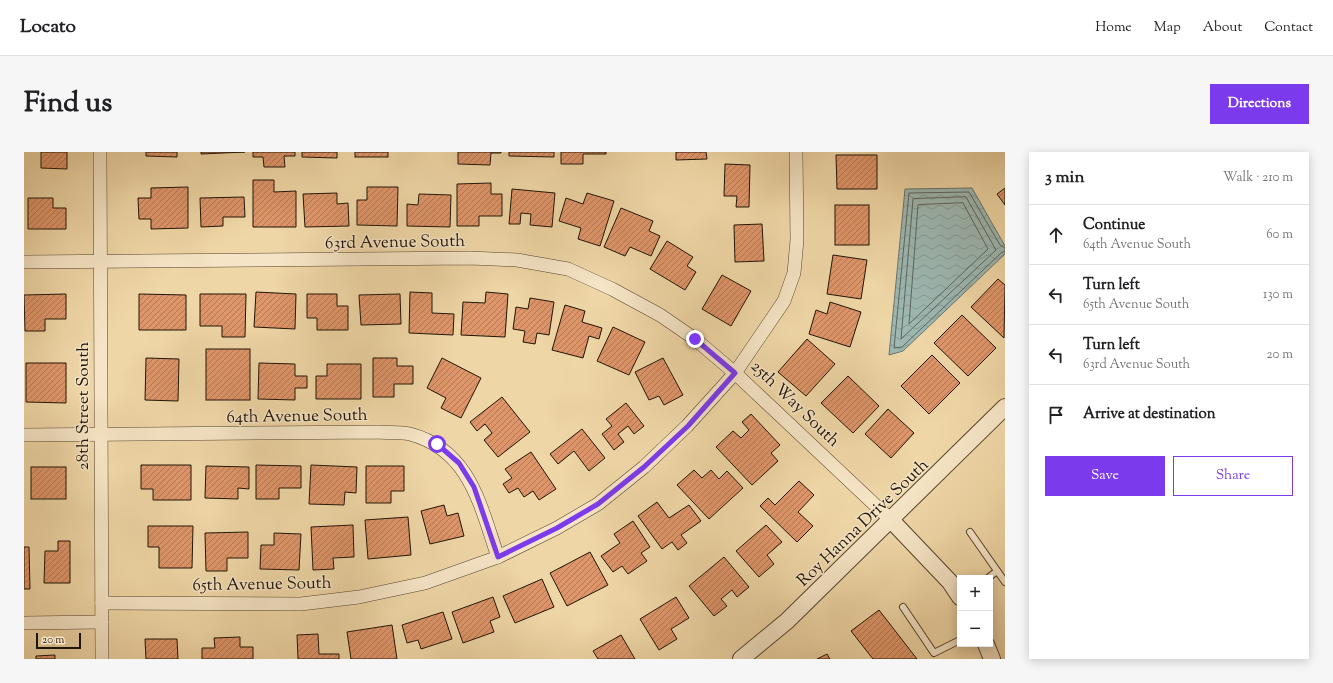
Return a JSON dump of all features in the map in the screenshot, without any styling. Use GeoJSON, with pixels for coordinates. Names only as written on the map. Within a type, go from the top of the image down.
{"type":"FeatureCollection","features":[{"type":"Feature","properties":{"kind":"street","name":"28th Street South"},"geometry":{"type":"LineString","coordinates":[[100,152],[102,659]]}},
{"type":"Feature","properties":{"kind":"street","name":"25th Way South"},"geometry":{"type":"LineString","coordinates":[[796,152],[797,240],[794,273],[784,301],[735,373],[891,520],[950,582],[957,592]]}},
{"type":"Feature","properties":{"kind":"street","name":"63rd Avenue South"},"geometry":{"type":"LineString","coordinates":[[24,262],[470,258],[517,260],[568,269],[612,289],[660,315],[695,339],[735,373]]}},
{"type":"Feature","properties":{"kind":"street","name":"65th Avenue South"},"geometry":{"type":"LineString","coordinates":[[102,603],[301,604],[359,597],[425,583],[498,557],[557,528],[598,504],[644,467],[688,426],[735,373]]}},
{"type":"Feature","properties":{"kind":"street","name":"Roy Hanna Drive South"},"geometry":{"type":"LineString","coordinates":[[741,659],[788,621],[1005,407]]}},
{"type":"Feature","properties":{"kind":"street","name":"64th Avenue South"},"geometry":{"type":"LineString","coordinates":[[24,435],[379,432],[409,434],[437,444],[459,463],[474,487],[498,557]]}},
{"type":"Feature","properties":{"kind":"street"},"geometry":{"type":"LineString","coordinates":[[24,623],[102,622]]}},
{"type":"Feature","properties":{"kind":"street"},"geometry":{"type":"LineString","coordinates":[[987,647],[992,659]]}},
{"type":"Feature","properties":{"kind":"lane"},"geometry":{"type":"LineString","coordinates":[[970,532],[1005,582]]}},
{"type":"Feature","properties":{"kind":"lane"},"geometry":{"type":"LineString","coordinates":[[992,575],[997,571]]}},
{"type":"Feature","properties":{"kind":"lane"},"geometry":{"type":"LineString","coordinates":[[903,606],[934,654],[957,642]]}},
{"type":"Feature","properties":{"kind":"water"},"geometry":{"type":"Polygon","coordinates":[[[972,188],[1005,246],[1005,254],[903,351],[889,355],[905,189],[972,188]]]}},
{"type":"Feature","properties":{"kind":"building"},"geometry":{"type":"Polygon","coordinates":[[[41,152],[67,152],[67,169],[41,168],[41,152]]]}},
{"type":"Feature","properties":{"kind":"building"},"geometry":{"type":"Polygon","coordinates":[[[146,152],[177,152],[177,157],[146,156],[146,152]]]}},
{"type":"Feature","properties":{"kind":"building"},"geometry":{"type":"Polygon","coordinates":[[[201,152],[245,152],[201,154],[201,152]]]}},
{"type":"Feature","properties":{"kind":"building"},"geometry":{"type":"Polygon","coordinates":[[[253,152],[295,152],[295,156],[284,156],[285,167],[264,167],[263,157],[253,157],[253,152]]]}},
{"type":"Feature","properties":{"kind":"building"},"geometry":{"type":"Polygon","coordinates":[[[302,152],[337,152],[337,158],[302,157],[302,152]]]}},
{"type":"Feature","properties":{"kind":"building"},"geometry":{"type":"Polygon","coordinates":[[[355,152],[388,152],[388,157],[355,157],[355,152]]]}},
{"type":"Feature","properties":{"kind":"building"},"geometry":{"type":"Polygon","coordinates":[[[458,152],[501,153],[491,153],[490,165],[458,164],[458,152]]]}},
{"type":"Feature","properties":{"kind":"building"},"geometry":{"type":"Polygon","coordinates":[[[509,152],[554,152],[554,157],[509,156],[509,152]]]}},
{"type":"Feature","properties":{"kind":"building"},"geometry":{"type":"Polygon","coordinates":[[[561,152],[606,152],[606,154],[583,154],[583,164],[561,164],[561,152]]]}},
{"type":"Feature","properties":{"kind":"building"},"geometry":{"type":"Polygon","coordinates":[[[676,152],[706,152],[707,159],[676,160],[676,152]]]}},
{"type":"Feature","properties":{"kind":"building"},"geometry":{"type":"Polygon","coordinates":[[[836,155],[877,155],[877,189],[837,189],[836,155]]]}},
{"type":"Feature","properties":{"kind":"building"},"geometry":{"type":"Polygon","coordinates":[[[725,164],[750,165],[749,207],[736,207],[737,196],[724,196],[725,164]]]}},
{"type":"Feature","properties":{"kind":"building"},"geometry":{"type":"Polygon","coordinates":[[[253,180],[274,180],[274,192],[296,191],[296,227],[253,227],[253,180]]]}},
{"type":"Feature","properties":{"kind":"building"},"geometry":{"type":"Polygon","coordinates":[[[491,183],[491,194],[502,194],[502,216],[479,216],[479,226],[457,226],[457,184],[491,183]]]}},
{"type":"Feature","properties":{"kind":"building"},"geometry":{"type":"Polygon","coordinates":[[[188,187],[188,228],[151,229],[151,219],[139,219],[138,198],[151,198],[151,188],[188,187]]]}},
{"type":"Feature","properties":{"kind":"building"},"geometry":{"type":"Polygon","coordinates":[[[367,187],[398,187],[397,226],[357,225],[357,200],[367,200],[367,187]]]}},
{"type":"Feature","properties":{"kind":"building"},"geometry":{"type":"Polygon","coordinates":[[[1005,188],[1005,205],[997,194],[1005,188]]]}},
{"type":"Feature","properties":{"kind":"building"},"geometry":{"type":"Polygon","coordinates":[[[512,189],[555,193],[552,227],[530,225],[531,214],[521,213],[520,224],[509,224],[512,189]]]}},
{"type":"Feature","properties":{"kind":"building"},"geometry":{"type":"Polygon","coordinates":[[[337,193],[337,204],[348,203],[349,226],[305,227],[303,194],[337,193]]]}},
{"type":"Feature","properties":{"kind":"building"},"geometry":{"type":"Polygon","coordinates":[[[587,193],[614,201],[600,246],[578,239],[581,228],[559,221],[566,198],[583,204],[587,193]]]}},
{"type":"Feature","properties":{"kind":"building"},"geometry":{"type":"Polygon","coordinates":[[[419,194],[451,195],[450,227],[407,226],[407,204],[418,205],[419,194]]]}},
{"type":"Feature","properties":{"kind":"building"},"geometry":{"type":"Polygon","coordinates":[[[244,197],[245,217],[223,217],[223,226],[201,227],[200,198],[244,197]]]}},
{"type":"Feature","properties":{"kind":"building"},"geometry":{"type":"Polygon","coordinates":[[[28,198],[53,198],[53,208],[66,208],[66,229],[28,229],[28,198]]]}},
{"type":"Feature","properties":{"kind":"building"},"geometry":{"type":"Polygon","coordinates":[[[835,205],[869,205],[869,245],[835,245],[835,205]]]}},
{"type":"Feature","properties":{"kind":"building"},"geometry":{"type":"Polygon","coordinates":[[[621,208],[653,221],[649,231],[660,236],[651,256],[630,247],[625,256],[604,247],[621,208]]]}},
{"type":"Feature","properties":{"kind":"building"},"geometry":{"type":"Polygon","coordinates":[[[762,224],[764,261],[735,262],[734,225],[762,224]]]}},
{"type":"Feature","properties":{"kind":"building"},"geometry":{"type":"Polygon","coordinates":[[[667,241],[693,257],[687,266],[696,272],[685,290],[650,269],[667,241]]]}},
{"type":"Feature","properties":{"kind":"building"},"geometry":{"type":"Polygon","coordinates":[[[833,255],[867,260],[861,299],[827,294],[833,255]]]}},
{"type":"Feature","properties":{"kind":"building"},"geometry":{"type":"Polygon","coordinates":[[[722,275],[751,291],[731,326],[702,309],[722,275]]]}},
{"type":"Feature","properties":{"kind":"building"},"geometry":{"type":"Polygon","coordinates":[[[998,279],[1005,285],[1004,338],[971,307],[998,279]]]}},
{"type":"Feature","properties":{"kind":"building"},"geometry":{"type":"Polygon","coordinates":[[[256,292],[296,294],[295,329],[254,327],[256,292]]]}},
{"type":"Feature","properties":{"kind":"building"},"geometry":{"type":"Polygon","coordinates":[[[410,292],[432,293],[432,313],[454,314],[453,335],[409,333],[410,292]]]}},
{"type":"Feature","properties":{"kind":"building"},"geometry":{"type":"Polygon","coordinates":[[[486,292],[508,294],[505,337],[461,335],[463,302],[485,303],[486,292]]]}},
{"type":"Feature","properties":{"kind":"building"},"geometry":{"type":"Polygon","coordinates":[[[66,294],[66,319],[45,319],[45,331],[25,331],[24,295],[66,294]]]}},
{"type":"Feature","properties":{"kind":"building"},"geometry":{"type":"Polygon","coordinates":[[[139,294],[186,295],[186,330],[139,330],[139,294]]]}},
{"type":"Feature","properties":{"kind":"building"},"geometry":{"type":"Polygon","coordinates":[[[200,294],[246,294],[245,337],[222,337],[222,326],[200,326],[200,294]]]}},
{"type":"Feature","properties":{"kind":"building"},"geometry":{"type":"Polygon","coordinates":[[[307,294],[337,294],[337,306],[348,306],[348,330],[317,330],[317,318],[307,318],[307,294]]]}},
{"type":"Feature","properties":{"kind":"building"},"geometry":{"type":"Polygon","coordinates":[[[400,294],[401,324],[361,325],[359,295],[400,294]]]}},
{"type":"Feature","properties":{"kind":"building"},"geometry":{"type":"Polygon","coordinates":[[[530,298],[554,302],[549,335],[537,333],[535,344],[523,342],[525,331],[513,329],[516,307],[528,309],[530,298]]]}},
{"type":"Feature","properties":{"kind":"building"},"geometry":{"type":"Polygon","coordinates":[[[830,302],[861,312],[850,347],[809,334],[816,310],[827,314],[830,302]]]}},
{"type":"Feature","properties":{"kind":"building"},"geometry":{"type":"Polygon","coordinates":[[[565,305],[585,311],[582,322],[602,328],[599,339],[589,336],[583,358],[552,350],[565,305]]]}},
{"type":"Feature","properties":{"kind":"building"},"geometry":{"type":"Polygon","coordinates":[[[962,315],[996,348],[968,376],[934,343],[962,315]]]}},
{"type":"Feature","properties":{"kind":"building"},"geometry":{"type":"Polygon","coordinates":[[[613,327],[645,342],[629,375],[597,361],[613,327]]]}},
{"type":"Feature","properties":{"kind":"building"},"geometry":{"type":"Polygon","coordinates":[[[807,339],[835,364],[806,396],[778,372],[807,339]]]}},
{"type":"Feature","properties":{"kind":"building"},"geometry":{"type":"Polygon","coordinates":[[[206,349],[250,349],[250,400],[206,400],[206,349]]]}},
{"type":"Feature","properties":{"kind":"building"},"geometry":{"type":"Polygon","coordinates":[[[932,355],[960,383],[929,414],[901,386],[932,355]]]}},
{"type":"Feature","properties":{"kind":"building"},"geometry":{"type":"Polygon","coordinates":[[[146,358],[179,359],[178,401],[145,400],[146,358]]]}},
{"type":"Feature","properties":{"kind":"building"},"geometry":{"type":"Polygon","coordinates":[[[373,358],[397,358],[397,366],[413,366],[413,384],[394,384],[394,397],[373,397],[373,358]]]}},
{"type":"Feature","properties":{"kind":"building"},"geometry":{"type":"Polygon","coordinates":[[[442,358],[481,378],[461,418],[441,408],[446,398],[427,388],[442,358]]]}},
{"type":"Feature","properties":{"kind":"building"},"geometry":{"type":"Polygon","coordinates":[[[663,358],[683,395],[664,405],[659,396],[649,400],[635,372],[663,358]]]}},
{"type":"Feature","properties":{"kind":"building"},"geometry":{"type":"Polygon","coordinates":[[[26,363],[66,363],[66,403],[26,402],[26,363]]]}},
{"type":"Feature","properties":{"kind":"building"},"geometry":{"type":"Polygon","coordinates":[[[259,363],[295,364],[295,376],[307,376],[307,388],[295,388],[295,400],[258,399],[259,363]]]}},
{"type":"Feature","properties":{"kind":"building"},"geometry":{"type":"Polygon","coordinates":[[[327,364],[361,364],[361,399],[316,399],[316,376],[327,376],[327,364]]]}},
{"type":"Feature","properties":{"kind":"building"},"geometry":{"type":"Polygon","coordinates":[[[848,376],[879,406],[853,433],[821,403],[848,376]]]}},
{"type":"Feature","properties":{"kind":"building"},"geometry":{"type":"Polygon","coordinates":[[[502,397],[530,432],[498,457],[484,440],[492,433],[485,424],[477,431],[470,422],[502,397]]]}},
{"type":"Feature","properties":{"kind":"building"},"geometry":{"type":"Polygon","coordinates":[[[626,403],[644,426],[634,434],[628,426],[618,434],[624,442],[614,450],[602,434],[612,426],[606,419],[626,403]]]}},
{"type":"Feature","properties":{"kind":"building"},"geometry":{"type":"Polygon","coordinates":[[[888,409],[914,433],[891,458],[865,434],[888,409]]]}},
{"type":"Feature","properties":{"kind":"building"},"geometry":{"type":"Polygon","coordinates":[[[751,414],[780,445],[771,453],[778,461],[752,485],[716,447],[733,431],[741,438],[749,430],[742,422],[751,414]]]}},
{"type":"Feature","properties":{"kind":"building"},"geometry":{"type":"Polygon","coordinates":[[[582,429],[605,458],[589,471],[574,451],[558,464],[550,454],[582,429]]]}},
{"type":"Feature","properties":{"kind":"building"},"geometry":{"type":"Polygon","coordinates":[[[531,452],[556,489],[539,500],[533,491],[524,497],[518,488],[509,493],[503,484],[512,478],[505,469],[531,452]]]}},
{"type":"Feature","properties":{"kind":"building"},"geometry":{"type":"Polygon","coordinates":[[[141,465],[191,465],[191,500],[153,500],[153,489],[141,489],[141,465]]]}},
{"type":"Feature","properties":{"kind":"building"},"geometry":{"type":"Polygon","coordinates":[[[256,465],[301,466],[301,488],[279,488],[279,499],[256,499],[256,465]]]}},
{"type":"Feature","properties":{"kind":"building"},"geometry":{"type":"Polygon","coordinates":[[[311,465],[357,467],[356,493],[345,492],[344,505],[309,504],[311,465]]]}},
{"type":"Feature","properties":{"kind":"building"},"geometry":{"type":"Polygon","coordinates":[[[206,466],[249,467],[249,489],[238,488],[238,499],[205,498],[206,466]]]}},
{"type":"Feature","properties":{"kind":"building"},"geometry":{"type":"Polygon","coordinates":[[[366,466],[404,466],[404,491],[391,491],[391,503],[366,503],[366,466]]]}},
{"type":"Feature","properties":{"kind":"building"},"geometry":{"type":"Polygon","coordinates":[[[31,467],[66,467],[66,499],[31,499],[31,467]]]}},
{"type":"Feature","properties":{"kind":"building"},"geometry":{"type":"Polygon","coordinates":[[[694,470],[702,478],[711,470],[719,479],[727,471],[743,488],[709,519],[677,485],[694,470]]]}},
{"type":"Feature","properties":{"kind":"building"},"geometry":{"type":"Polygon","coordinates":[[[799,481],[814,495],[798,512],[813,526],[797,542],[760,506],[768,498],[775,505],[799,481]]]}},
{"type":"Feature","properties":{"kind":"building"},"geometry":{"type":"Polygon","coordinates":[[[657,502],[669,518],[689,505],[701,521],[681,535],[687,543],[678,550],[672,542],[662,549],[638,516],[657,502]]]}},
{"type":"Feature","properties":{"kind":"building"},"geometry":{"type":"Polygon","coordinates":[[[444,505],[447,516],[458,513],[464,536],[430,544],[421,511],[444,505]]]}},
{"type":"Feature","properties":{"kind":"building"},"geometry":{"type":"Polygon","coordinates":[[[408,517],[411,555],[368,559],[365,520],[408,517]]]}},
{"type":"Feature","properties":{"kind":"building"},"geometry":{"type":"Polygon","coordinates":[[[633,521],[650,547],[641,553],[647,561],[628,574],[622,566],[613,572],[601,556],[620,543],[614,534],[633,521]]]}},
{"type":"Feature","properties":{"kind":"building"},"geometry":{"type":"Polygon","coordinates":[[[353,525],[354,557],[333,558],[334,569],[313,570],[311,527],[353,525]]]}},
{"type":"Feature","properties":{"kind":"building"},"geometry":{"type":"Polygon","coordinates":[[[766,525],[782,542],[767,555],[774,564],[759,577],[736,551],[766,525]]]}},
{"type":"Feature","properties":{"kind":"building"},"geometry":{"type":"Polygon","coordinates":[[[148,526],[193,526],[192,568],[159,568],[159,547],[148,547],[148,526]]]}},
{"type":"Feature","properties":{"kind":"building"},"geometry":{"type":"Polygon","coordinates":[[[248,532],[248,558],[227,558],[227,571],[206,571],[205,533],[248,532]]]}},
{"type":"Feature","properties":{"kind":"building"},"geometry":{"type":"Polygon","coordinates":[[[274,533],[301,534],[299,570],[260,569],[261,545],[274,545],[274,533]]]}},
{"type":"Feature","properties":{"kind":"building"},"geometry":{"type":"Polygon","coordinates":[[[58,541],[70,541],[70,583],[44,583],[45,551],[58,551],[58,541]]]}},
{"type":"Feature","properties":{"kind":"building"},"geometry":{"type":"Polygon","coordinates":[[[24,547],[29,547],[30,589],[24,589],[24,547]]]}},
{"type":"Feature","properties":{"kind":"building"},"geometry":{"type":"Polygon","coordinates":[[[590,552],[608,585],[567,606],[550,573],[590,552]]]}},
{"type":"Feature","properties":{"kind":"building"},"geometry":{"type":"Polygon","coordinates":[[[724,557],[749,587],[737,597],[732,590],[721,599],[727,606],[714,616],[689,586],[724,557]]]}},
{"type":"Feature","properties":{"kind":"building"},"geometry":{"type":"Polygon","coordinates":[[[542,579],[554,607],[515,623],[503,596],[542,579]]]}},
{"type":"Feature","properties":{"kind":"building"},"geometry":{"type":"Polygon","coordinates":[[[493,597],[500,617],[490,621],[494,632],[463,643],[452,612],[493,597]]]}},
{"type":"Feature","properties":{"kind":"building"},"geometry":{"type":"Polygon","coordinates":[[[676,597],[689,618],[671,629],[677,639],[659,650],[640,619],[676,597]]]}},
{"type":"Feature","properties":{"kind":"building"},"geometry":{"type":"Polygon","coordinates":[[[879,610],[917,659],[873,659],[851,631],[879,610]]]}},
{"type":"Feature","properties":{"kind":"building"},"geometry":{"type":"Polygon","coordinates":[[[443,612],[452,639],[421,649],[418,640],[407,643],[402,625],[443,612]]]}},
{"type":"Feature","properties":{"kind":"building"},"geometry":{"type":"Polygon","coordinates":[[[392,625],[397,659],[351,659],[347,632],[392,625]]]}},
{"type":"Feature","properties":{"kind":"building"},"geometry":{"type":"Polygon","coordinates":[[[318,634],[319,654],[339,654],[339,659],[298,659],[297,635],[318,634]]]}},
{"type":"Feature","properties":{"kind":"building"},"geometry":{"type":"Polygon","coordinates":[[[621,635],[635,659],[598,659],[593,651],[621,635]]]}},
{"type":"Feature","properties":{"kind":"building"},"geometry":{"type":"Polygon","coordinates":[[[240,637],[240,647],[253,647],[253,659],[202,659],[202,648],[215,648],[214,638],[240,637]]]}},
{"type":"Feature","properties":{"kind":"building"},"geometry":{"type":"Polygon","coordinates":[[[145,639],[177,639],[178,659],[146,659],[145,639]]]}},
{"type":"Feature","properties":{"kind":"building"},"geometry":{"type":"Polygon","coordinates":[[[827,654],[830,659],[817,659],[827,654]]]}},
{"type":"Feature","properties":{"kind":"building"},"geometry":{"type":"Polygon","coordinates":[[[55,655],[55,659],[36,659],[36,656],[55,655]]]}},
{"type":"Feature","properties":{"kind":"route"},"geometry":{"type":"LineString","coordinates":[[437,444],[459,463],[474,487],[498,557],[557,528],[598,504],[644,467],[688,426],[735,373],[695,339]]}}]}
